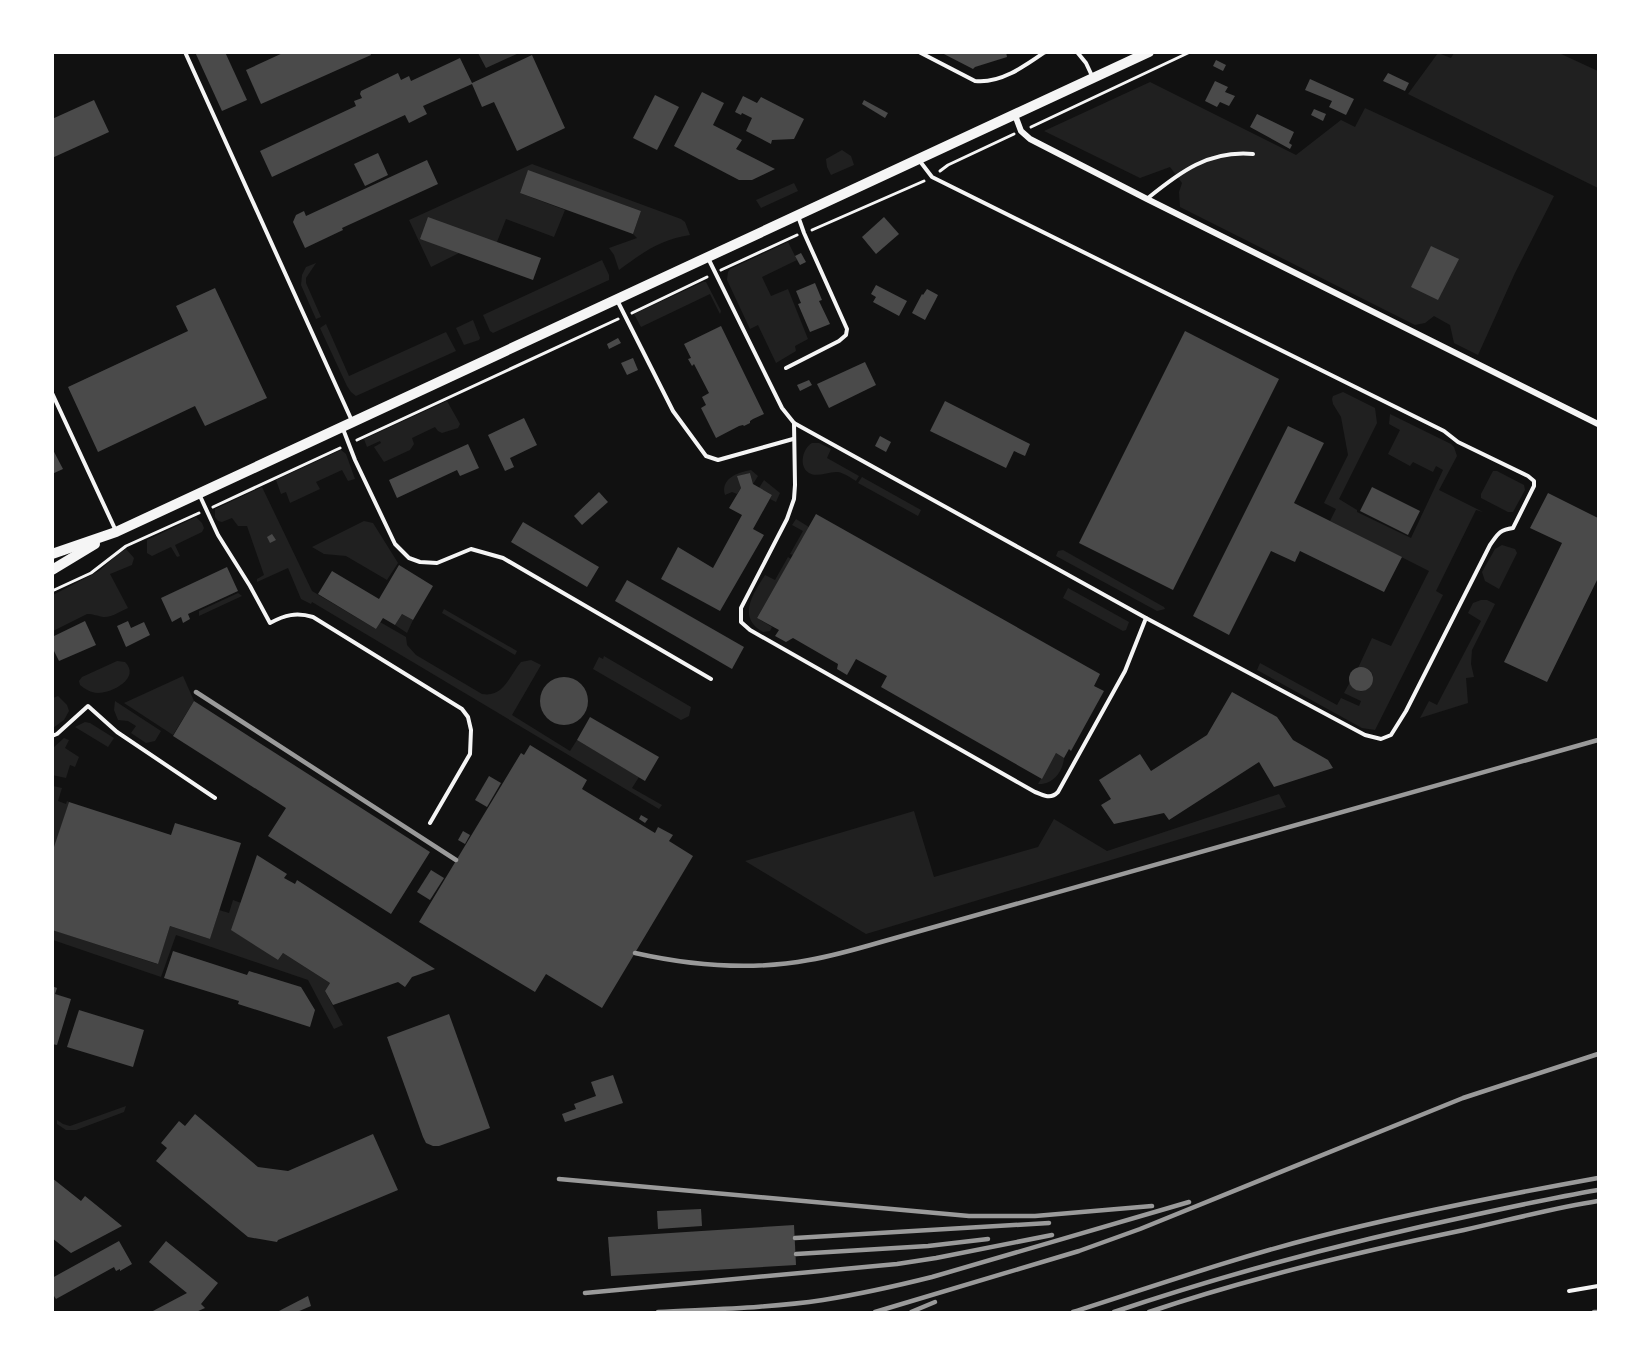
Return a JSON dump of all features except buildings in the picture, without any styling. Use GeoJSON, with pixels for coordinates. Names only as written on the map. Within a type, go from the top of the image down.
{"type":"FeatureCollection","features":[{"type":"Feature","properties":{"kind":"main road"},"geometry":{"type":"LineString","coordinates":[[52,570],[115,533],[1149,52]]}},
{"type":"Feature","properties":{"kind":"main road"},"geometry":{"type":"LineString","coordinates":[[52,554],[115,533]]}},
{"type":"Feature","properties":{"kind":"street"},"geometry":{"type":"LineString","coordinates":[[1015,115],[1021,131],[1030,139],[1599,424]]}},
{"type":"Feature","properties":{"kind":"lane"},"geometry":{"type":"LineString","coordinates":[[185,52],[347,424],[355,460],[395,544],[409,558],[420,562],[437,563],[471,549],[503,558],[711,679]]}},
{"type":"Feature","properties":{"kind":"lane"},"geometry":{"type":"LineString","coordinates":[[919,52],[975,81],[984,82],[1005,76],[1045,52]]}},
{"type":"Feature","properties":{"kind":"lane"},"geometry":{"type":"LineString","coordinates":[[1077,52],[1086,63],[1093,79]]}},
{"type":"Feature","properties":{"kind":"lane"},"geometry":{"type":"LineString","coordinates":[[1147,199],[1176,175],[1217,156],[1236,152],[1253,154]]}},
{"type":"Feature","properties":{"kind":"lane"},"geometry":{"type":"LineString","coordinates":[[708,257],[782,408],[794,423],[1146,618],[1365,735],[1381,739],[1391,735],[1406,711],[1490,545],[1498,533],[1513,528],[1534,486],[1534,481],[1458,442],[1444,432],[932,177],[919,159]]}},
{"type":"Feature","properties":{"kind":"lane"},"geometry":{"type":"LineString","coordinates":[[786,369],[839,341],[846,335],[847,329],[798,215]]}},
{"type":"Feature","properties":{"kind":"lane"},"geometry":{"type":"LineString","coordinates":[[617,299],[673,411],[706,456],[718,460],[794,439]]}},
{"type":"Feature","properties":{"kind":"lane"},"geometry":{"type":"LineString","coordinates":[[52,393],[115,533]]}},
{"type":"Feature","properties":{"kind":"lane"},"geometry":{"type":"LineString","coordinates":[[794,423],[794,499],[787,519],[741,608],[741,622],[750,630],[1035,792],[1054,797],[1058,792],[1125,671],[1146,618]]}},
{"type":"Feature","properties":{"kind":"lane"},"geometry":{"type":"LineString","coordinates":[[199,494],[218,536],[250,586],[270,623],[286,615],[301,614],[313,617],[462,709],[468,717],[471,730],[470,754],[430,824]]}},
{"type":"Feature","properties":{"kind":"lane"},"geometry":{"type":"LineString","coordinates":[[52,736],[88,706],[117,732],[215,798]]}},
{"type":"Feature","properties":{"kind":"lane"},"geometry":{"type":"LineString","coordinates":[[1569,1291],[1599,1286]]}},
{"type":"Feature","properties":{"kind":"shaded area"},"geometry":{"type":"Polygon","coordinates":[[[478,53],[519,53],[486,68],[478,53]]]}},
{"type":"Feature","properties":{"kind":"shaded area"},"geometry":{"type":"Polygon","coordinates":[[[1438,53],[1451,58],[1454,53],[1559,53],[1598,71],[1598,188],[1408,94],[1438,53]]]}},
{"type":"Feature","properties":{"kind":"shaded area"},"geometry":{"type":"Polygon","coordinates":[[[1150,82],[1296,155],[1341,120],[1355,127],[1365,108],[1554,196],[1515,273],[1478,355],[1454,343],[1450,325],[1434,316],[1425,323],[1415,325],[1180,207],[1179,192],[1182,183],[1170,167],[1140,178],[1044,131],[1150,82]]]}},
{"type":"Feature","properties":{"kind":"shaded area"},"geometry":{"type":"Polygon","coordinates":[[[842,150],[851,156],[854,165],[831,175],[826,159],[842,150]]]}},
{"type":"Feature","properties":{"kind":"shaded area"},"geometry":{"type":"Polygon","coordinates":[[[532,164],[681,219],[685,222],[690,235],[679,237],[644,252],[619,270],[609,248],[637,238],[633,234],[641,211],[528,171],[520,193],[565,210],[554,237],[506,219],[497,242],[459,253],[431,267],[409,220],[532,164]]]}},
{"type":"Feature","properties":{"kind":"shaded area"},"geometry":{"type":"Polygon","coordinates":[[[794,183],[798,191],[761,208],[756,200],[794,183]]]}},
{"type":"Feature","properties":{"kind":"shaded area"},"geometry":{"type":"Polygon","coordinates":[[[788,242],[797,260],[762,277],[771,296],[788,289],[808,339],[795,346],[796,351],[776,363],[758,325],[750,329],[727,280],[730,269],[788,242]]]}},
{"type":"Feature","properties":{"kind":"shaded area"},"geometry":{"type":"Polygon","coordinates":[[[602,260],[609,280],[493,333],[490,331],[483,315],[602,260]]]}},
{"type":"Feature","properties":{"kind":"shaded area"},"geometry":{"type":"Polygon","coordinates":[[[316,263],[306,278],[306,283],[321,317],[316,319],[301,285],[306,267],[316,263]]]}},
{"type":"Feature","properties":{"kind":"shaded area"},"geometry":{"type":"Polygon","coordinates":[[[706,282],[721,311],[720,314],[710,294],[641,327],[634,314],[706,282]]]}},
{"type":"Feature","properties":{"kind":"shaded area"},"geometry":{"type":"Polygon","coordinates":[[[473,320],[480,338],[464,345],[456,328],[473,320]]]}},
{"type":"Feature","properties":{"kind":"shaded area"},"geometry":{"type":"Polygon","coordinates":[[[326,324],[349,376],[446,332],[456,351],[356,396],[347,386],[320,328],[326,324]]]}},
{"type":"Feature","properties":{"kind":"shaded area"},"geometry":{"type":"Polygon","coordinates":[[[1343,392],[1375,408],[1377,423],[1339,499],[1357,512],[1411,538],[1443,470],[1436,466],[1433,472],[1413,462],[1410,466],[1388,454],[1400,430],[1389,424],[1390,414],[1454,447],[1457,456],[1439,490],[1483,512],[1476,510],[1436,591],[1443,595],[1375,730],[1362,728],[1257,670],[1260,663],[1337,705],[1341,698],[1359,706],[1361,701],[1344,693],[1350,682],[1356,689],[1362,691],[1371,684],[1372,673],[1367,669],[1358,668],[1372,638],[1391,646],[1429,571],[1330,521],[1336,509],[1324,503],[1348,455],[1341,417],[1332,399],[1333,396],[1343,392]]]}},
{"type":"Feature","properties":{"kind":"shaded area"},"geometry":{"type":"Polygon","coordinates":[[[447,401],[460,424],[458,428],[442,433],[435,427],[412,438],[414,444],[410,450],[384,462],[374,447],[381,443],[380,441],[367,447],[364,439],[447,401]]]}},
{"type":"Feature","properties":{"kind":"shaded area"},"geometry":{"type":"Polygon","coordinates":[[[812,443],[819,443],[831,449],[827,458],[859,476],[856,481],[838,472],[816,475],[809,473],[804,466],[803,457],[806,449],[812,443]]]}},
{"type":"Feature","properties":{"kind":"shaded area"},"geometry":{"type":"Polygon","coordinates":[[[341,450],[346,454],[355,479],[348,481],[342,470],[316,482],[320,489],[290,503],[286,492],[281,494],[276,480],[341,450]]]}},
{"type":"Feature","properties":{"kind":"shaded area"},"geometry":{"type":"Polygon","coordinates":[[[751,470],[758,476],[753,484],[750,473],[738,476],[741,488],[737,494],[732,492],[725,495],[725,485],[731,477],[751,470]]]}},
{"type":"Feature","properties":{"kind":"shaded area"},"geometry":{"type":"Polygon","coordinates":[[[1493,471],[1524,485],[1525,490],[1513,512],[1508,512],[1481,498],[1493,471]]]}},
{"type":"Feature","properties":{"kind":"shaded area"},"geometry":{"type":"Polygon","coordinates":[[[862,477],[921,510],[918,516],[858,483],[862,477]]]}},
{"type":"Feature","properties":{"kind":"shaded area"},"geometry":{"type":"Polygon","coordinates":[[[764,480],[780,493],[776,502],[770,499],[772,495],[759,488],[764,480]]]}},
{"type":"Feature","properties":{"kind":"shaded area"},"geometry":{"type":"Polygon","coordinates":[[[262,487],[312,591],[376,629],[380,622],[406,637],[407,645],[416,655],[482,694],[496,693],[501,689],[521,662],[531,660],[541,665],[512,715],[570,751],[577,740],[639,777],[632,788],[662,805],[659,809],[312,602],[311,604],[301,599],[288,568],[257,582],[257,579],[264,575],[247,526],[238,526],[232,518],[222,522],[218,521],[215,517],[215,509],[262,487]]]}},
{"type":"Feature","properties":{"kind":"shaded area"},"geometry":{"type":"Polygon","coordinates":[[[196,517],[204,528],[202,532],[175,545],[180,556],[177,557],[171,547],[152,556],[147,553],[147,540],[196,517]]]}},
{"type":"Feature","properties":{"kind":"shaded area"},"geometry":{"type":"Polygon","coordinates":[[[796,519],[809,527],[793,555],[790,554],[803,531],[792,525],[796,519]]]}},
{"type":"Feature","properties":{"kind":"shaded area"},"geometry":{"type":"Polygon","coordinates":[[[364,521],[373,523],[398,563],[387,580],[346,556],[324,554],[312,547],[364,521]]]}},
{"type":"Feature","properties":{"kind":"shaded area"},"geometry":{"type":"Polygon","coordinates":[[[1502,545],[1515,549],[1517,553],[1499,589],[1485,581],[1482,572],[1495,549],[1502,545]]]}},
{"type":"Feature","properties":{"kind":"shaded area"},"geometry":{"type":"Polygon","coordinates":[[[126,549],[134,558],[132,565],[110,574],[128,608],[106,617],[87,614],[53,631],[53,595],[99,571],[126,549]]]}},
{"type":"Feature","properties":{"kind":"shaded area"},"geometry":{"type":"Polygon","coordinates":[[[1063,550],[1165,609],[1157,611],[1056,556],[1058,551],[1063,550]]]}},
{"type":"Feature","properties":{"kind":"shaded area"},"geometry":{"type":"Polygon","coordinates":[[[788,557],[791,559],[757,618],[772,627],[770,631],[763,632],[750,619],[752,597],[765,575],[775,580],[788,557]]]}},
{"type":"Feature","properties":{"kind":"shaded area"},"geometry":{"type":"Polygon","coordinates":[[[1068,588],[1129,622],[1126,630],[1123,631],[1063,598],[1068,588]]]}},
{"type":"Feature","properties":{"kind":"shaded area"},"geometry":{"type":"Polygon","coordinates":[[[238,593],[242,596],[199,616],[199,611],[238,593]]]}},
{"type":"Feature","properties":{"kind":"shaded area"},"geometry":{"type":"Polygon","coordinates":[[[1481,600],[1495,604],[1472,650],[1471,664],[1474,677],[1466,678],[1468,703],[1420,718],[1429,701],[1437,705],[1481,621],[1468,613],[1473,603],[1481,600]]]}},
{"type":"Feature","properties":{"kind":"shaded area"},"geometry":{"type":"Polygon","coordinates":[[[444,609],[517,651],[515,655],[442,613],[444,609]]]}},
{"type":"Feature","properties":{"kind":"shaded area"},"geometry":{"type":"Polygon","coordinates":[[[402,614],[413,620],[407,633],[395,625],[402,614]]]}},
{"type":"Feature","properties":{"kind":"shaded area"},"geometry":{"type":"Polygon","coordinates":[[[604,656],[691,707],[689,716],[681,720],[593,669],[599,657],[603,659],[604,656]]]}},
{"type":"Feature","properties":{"kind":"shaded area"},"geometry":{"type":"Polygon","coordinates":[[[117,661],[125,662],[129,668],[130,674],[123,684],[98,693],[91,692],[80,685],[79,681],[82,677],[117,661]]]}},
{"type":"Feature","properties":{"kind":"shaded area"},"geometry":{"type":"Polygon","coordinates":[[[183,676],[194,701],[173,735],[124,703],[183,676]]]}},
{"type":"Feature","properties":{"kind":"shaded area"},"geometry":{"type":"Polygon","coordinates":[[[58,696],[67,705],[69,711],[64,720],[53,728],[53,698],[58,696]]]}},
{"type":"Feature","properties":{"kind":"shaded area"},"geometry":{"type":"Polygon","coordinates":[[[115,701],[161,731],[155,741],[146,743],[131,733],[136,726],[128,721],[118,720],[114,710],[115,701]]]}},
{"type":"Feature","properties":{"kind":"shaded area"},"geometry":{"type":"Polygon","coordinates":[[[85,722],[114,738],[108,747],[75,727],[85,722]]]}},
{"type":"Feature","properties":{"kind":"shaded area"},"geometry":{"type":"Polygon","coordinates":[[[64,738],[69,740],[65,748],[79,757],[75,767],[70,765],[66,778],[52,775],[53,748],[64,738]]]}},
{"type":"Feature","properties":{"kind":"shaded area"},"geometry":{"type":"Polygon","coordinates":[[[1056,753],[1064,758],[1062,768],[1053,780],[1038,784],[1056,753]]]}},
{"type":"Feature","properties":{"kind":"shaded area"},"geometry":{"type":"Polygon","coordinates":[[[53,786],[62,788],[58,801],[66,804],[67,801],[69,802],[53,853],[53,786]]]}},
{"type":"Feature","properties":{"kind":"shaded area"},"geometry":{"type":"Polygon","coordinates":[[[1279,794],[1286,807],[866,934],[745,861],[914,811],[934,877],[1038,847],[1054,819],[1107,851],[1279,794]]]}},
{"type":"Feature","properties":{"kind":"shaded area"},"geometry":{"type":"Polygon","coordinates":[[[233,900],[241,903],[232,930],[278,960],[283,953],[330,983],[325,991],[343,1025],[334,1029],[308,980],[176,935],[161,977],[53,940],[53,930],[157,964],[170,926],[210,939],[219,910],[229,913],[233,900]]]}},
{"type":"Feature","properties":{"kind":"shaded area"},"geometry":{"type":"Polygon","coordinates":[[[126,1106],[124,1112],[76,1130],[66,1130],[57,1124],[57,1120],[70,1126],[126,1106]]]}},
{"type":"Feature","properties":{"kind":"railway"},"geometry":{"type":"LineString","coordinates":[[196,692],[456,860]]}},
{"type":"Feature","properties":{"kind":"railway"},"geometry":{"type":"LineString","coordinates":[[635,953],[722,966],[787,963],[827,956],[1598,740]]}},
{"type":"Feature","properties":{"kind":"railway"},"geometry":{"type":"LineString","coordinates":[[875,1312],[1079,1251],[1140,1229],[1463,1098],[1598,1054]]}},
{"type":"Feature","properties":{"kind":"railway"},"geometry":{"type":"LineString","coordinates":[[1073,1312],[1225,1263],[1317,1237],[1457,1205],[1598,1178]]}},
{"type":"Feature","properties":{"kind":"railway"},"geometry":{"type":"LineString","coordinates":[[559,1179],[969,1216],[1035,1216],[1152,1206]]}},
{"type":"Feature","properties":{"kind":"railway"},"geometry":{"type":"LineString","coordinates":[[1114,1312],[1203,1284],[1338,1247],[1428,1225],[1598,1190]]}},
{"type":"Feature","properties":{"kind":"railway"},"geometry":{"type":"LineString","coordinates":[[1149,1312],[1305,1266],[1598,1201]]}},
{"type":"Feature","properties":{"kind":"railway"},"geometry":{"type":"LineString","coordinates":[[658,1312],[782,1305],[864,1292],[932,1277],[1189,1202]]}},
{"type":"Feature","properties":{"kind":"railway"},"geometry":{"type":"LineString","coordinates":[[795,1238],[1049,1223]]}},
{"type":"Feature","properties":{"kind":"railway"},"geometry":{"type":"LineString","coordinates":[[585,1293],[897,1264],[1052,1235]]}},
{"type":"Feature","properties":{"kind":"railway"},"geometry":{"type":"LineString","coordinates":[[796,1254],[928,1246],[988,1239]]}},
{"type":"Feature","properties":{"kind":"railway"},"geometry":{"type":"LineString","coordinates":[[911,1312],[935,1302]]}}]}
